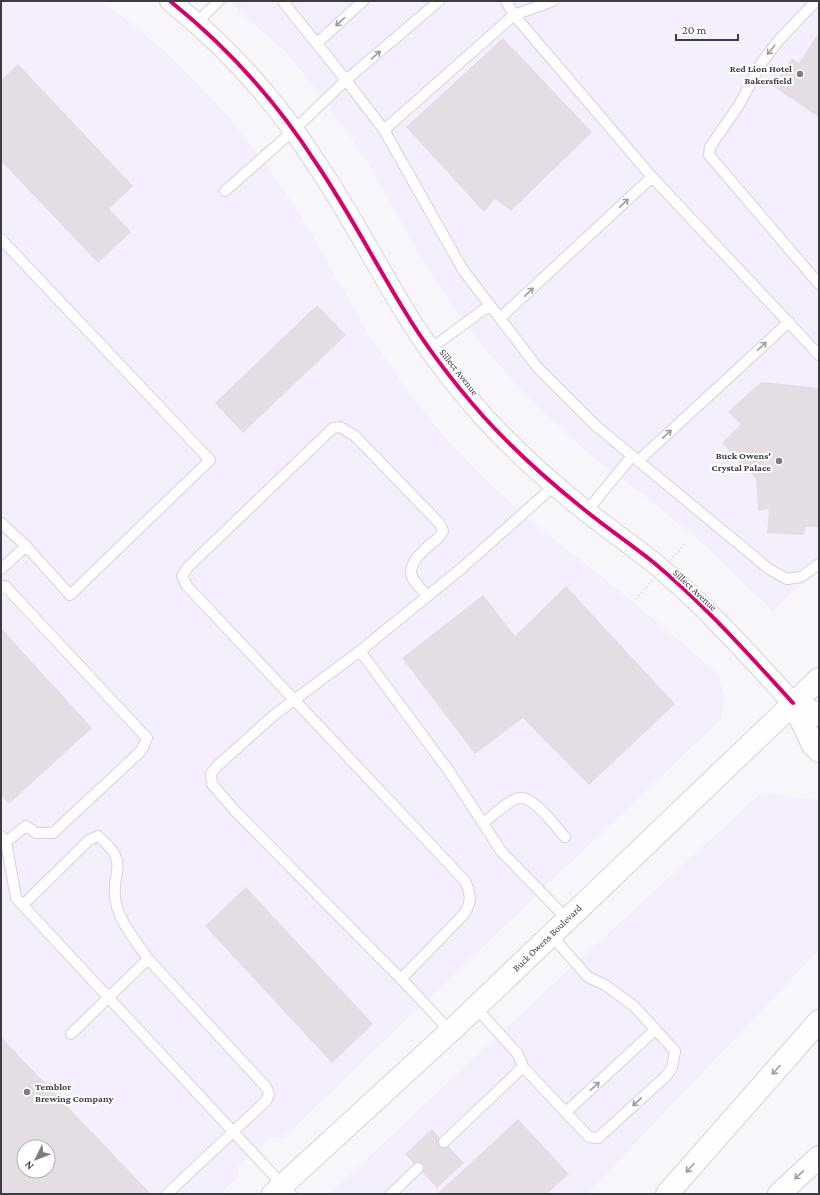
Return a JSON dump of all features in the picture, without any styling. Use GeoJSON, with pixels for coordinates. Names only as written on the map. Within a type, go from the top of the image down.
{"type":"FeatureCollection","features":[{"type":"Feature","properties":{"kind":"main road","name":"Buck Owens Boulevard"},"geometry":{"type":"LineString","coordinates":[[282,1191],[819,679]]}},
{"type":"Feature","properties":{"kind":"main road"},"geometry":{"type":"LineString","coordinates":[[793,703],[819,714]]}},
{"type":"Feature","properties":{"kind":"main road"},"geometry":{"type":"LineString","coordinates":[[793,703],[813,745],[819,751]]}},
{"type":"Feature","properties":{"kind":"main road"},"geometry":{"type":"LineString","coordinates":[[667,1194],[819,1021]]}},
{"type":"Feature","properties":{"kind":"main road"},"geometry":{"type":"LineString","coordinates":[[779,1194],[819,1157]]}},
{"type":"Feature","properties":{"kind":"street","name":"Sillect Avenue"},"geometry":{"type":"LineString","coordinates":[[170,1],[196,23],[233,59],[276,108],[323,174],[405,312],[430,349],[484,417],[530,463],[555,485],[685,590],[720,624],[793,703]]}},
{"type":"Feature","properties":{"kind":"lane"},"geometry":{"type":"LineString","coordinates":[[196,23],[219,1]]}},
{"type":"Feature","properties":{"kind":"lane"},"geometry":{"type":"LineString","coordinates":[[317,43],[363,1]]}},
{"type":"Feature","properties":{"kind":"lane"},"geometry":{"type":"LineString","coordinates":[[226,191],[293,131],[346,80],[439,1]]}},
{"type":"Feature","properties":{"kind":"lane"},"geometry":{"type":"LineString","coordinates":[[506,1],[514,15],[652,177],[819,355]]}},
{"type":"Feature","properties":{"kind":"lane"},"geometry":{"type":"LineString","coordinates":[[384,130],[514,15],[553,1]]}},
{"type":"Feature","properties":{"kind":"lane"},"geometry":{"type":"LineString","coordinates":[[816,1],[778,41],[762,62],[739,105],[710,147],[709,155],[819,284]]}},
{"type":"Feature","properties":{"kind":"lane"},"geometry":{"type":"LineString","coordinates":[[285,2],[384,130],[463,270],[538,368],[595,425],[770,569],[787,579],[801,577],[819,564]]}},
{"type":"Feature","properties":{"kind":"lane"},"geometry":{"type":"LineString","coordinates":[[500,318],[652,177]]}},
{"type":"Feature","properties":{"kind":"lane"},"geometry":{"type":"LineString","coordinates":[[1,239],[210,460],[70,595],[26,546],[1,523]]}},
{"type":"Feature","properties":{"kind":"lane"},"geometry":{"type":"LineString","coordinates":[[430,349],[490,305]]}},
{"type":"Feature","properties":{"kind":"lane"},"geometry":{"type":"LineString","coordinates":[[587,512],[635,458],[789,322]]}},
{"type":"Feature","properties":{"kind":"lane"},"geometry":{"type":"LineString","coordinates":[[401,979],[464,914],[469,906],[469,890],[465,881],[187,586],[182,576],[194,562],[332,428],[340,427],[355,436],[440,524],[443,531],[440,536],[413,562],[411,570],[413,578],[427,596]]}},
{"type":"Feature","properties":{"kind":"lane"},"geometry":{"type":"LineString","coordinates":[[450,1031],[401,979],[236,812],[212,784],[211,774],[216,767],[274,715],[360,651],[427,596],[555,485]]}},
{"type":"Feature","properties":{"kind":"lane"},"geometry":{"type":"LineString","coordinates":[[1,569],[26,546]]}},
{"type":"Feature","properties":{"kind":"lane"},"geometry":{"type":"LineString","coordinates":[[2,586],[147,738],[141,751],[53,833],[36,833],[26,826],[4,839],[6,871],[16,898],[233,1132],[282,1191]]}},
{"type":"Feature","properties":{"kind":"lane"},"geometry":{"type":"LineString","coordinates":[[360,651],[449,771],[501,851],[567,919]]}},
{"type":"Feature","properties":{"kind":"lane"},"geometry":{"type":"LineString","coordinates":[[483,823],[514,800],[526,798],[538,808],[565,837]]}},
{"type":"Feature","properties":{"kind":"lane"},"geometry":{"type":"LineString","coordinates":[[23,905],[89,840],[98,836],[114,852],[119,868],[116,884],[116,903],[124,922],[148,959],[266,1087],[269,1094],[266,1101],[167,1194]]}},
{"type":"Feature","properties":{"kind":"lane"},"geometry":{"type":"LineString","coordinates":[[475,1007],[518,1054],[523,1067],[590,1137],[598,1138],[666,1076],[672,1068],[675,1051],[634,1006],[605,985],[588,977],[551,935]]}},
{"type":"Feature","properties":{"kind":"lane"},"geometry":{"type":"LineString","coordinates":[[71,1034],[110,998],[148,959]]}},
{"type":"Feature","properties":{"kind":"lane"},"geometry":{"type":"LineString","coordinates":[[566,1112],[655,1030]]}},
{"type":"Feature","properties":{"kind":"lane"},"geometry":{"type":"LineString","coordinates":[[444,1142],[523,1067]]}},
{"type":"Feature","properties":{"kind":"lane"},"geometry":{"type":"LineString","coordinates":[[391,1194],[418,1168]]}},
{"type":"Feature","properties":{"kind":"path"},"geometry":{"type":"LineString","coordinates":[[636,599],[685,544]]}},
{"type":"Feature","properties":{"kind":"shaded area"},"geometry":{"type":"Polygon","coordinates":[[[1,1],[101,1],[167,53],[219,106],[266,164],[301,216],[369,335],[411,396],[448,441],[521,513],[631,600],[717,673],[725,698],[721,719],[283,1138],[269,1138],[239,1165],[238,1177],[220,1194],[1,1194],[1,1]]]}},
{"type":"Feature","properties":{"kind":"shaded area"},"geometry":{"type":"Polygon","coordinates":[[[230,1],[252,1],[240,12],[230,1]]]}},
{"type":"Feature","properties":{"kind":"shaded area"},"geometry":{"type":"Polygon","coordinates":[[[252,1],[819,1],[819,568],[773,611],[704,545],[645,496],[583,449],[525,394],[490,355],[458,313],[428,269],[366,160],[323,98],[285,51],[240,12],[252,1]]]}},
{"type":"Feature","properties":{"kind":"shaded area"},"geometry":{"type":"Polygon","coordinates":[[[761,793],[819,800],[819,950],[587,1194],[329,1194],[565,973],[761,793]]]}},
{"type":"Feature","properties":{"kind":"building","name":"Red Lion Hotel Bakersfield"},"geometry":{"type":"Polygon","coordinates":[[[819,33],[819,117],[773,86],[792,58],[799,63],[819,33]]]}},
{"type":"Feature","properties":{"kind":"building"},"geometry":{"type":"Polygon","coordinates":[[[503,38],[592,132],[511,211],[495,199],[484,212],[406,127],[503,38]]]}},
{"type":"Feature","properties":{"kind":"building"},"geometry":{"type":"Polygon","coordinates":[[[18,64],[133,186],[109,209],[131,232],[98,263],[1,161],[1,108],[3,106],[1,104],[1,80],[18,64]]]}},
{"type":"Feature","properties":{"kind":"building"},"geometry":{"type":"Polygon","coordinates":[[[317,305],[346,335],[243,433],[215,403],[317,305]]]}},
{"type":"Feature","properties":{"kind":"building","name":"Buck Owens' Crystal Palace"},"geometry":{"type":"Polygon","coordinates":[[[761,382],[819,388],[819,527],[806,527],[803,535],[767,533],[769,509],[758,511],[756,479],[722,443],[741,424],[728,412],[761,382]]]}},
{"type":"Feature","properties":{"kind":"building"},"geometry":{"type":"Polygon","coordinates":[[[566,586],[675,704],[589,785],[523,718],[475,754],[402,658],[483,595],[515,636],[566,586]]]}},
{"type":"Feature","properties":{"kind":"building"},"geometry":{"type":"Polygon","coordinates":[[[1,628],[92,728],[9,804],[1,795],[1,628]]]}},
{"type":"Feature","properties":{"kind":"building"},"geometry":{"type":"Polygon","coordinates":[[[246,887],[373,1024],[332,1063],[205,926],[246,887]]]}},
{"type":"Feature","properties":{"kind":"building","name":"Temblor Brewing Company"},"geometry":{"type":"Polygon","coordinates":[[[1,1037],[151,1194],[1,1194],[1,1037]]]}},
{"type":"Feature","properties":{"kind":"building"},"geometry":{"type":"Polygon","coordinates":[[[518,1119],[569,1174],[547,1194],[437,1194],[518,1119]]]}},
{"type":"Feature","properties":{"kind":"building"},"geometry":{"type":"Polygon","coordinates":[[[432,1129],[464,1163],[437,1188],[405,1154],[432,1129]]]}},
{"type":"Feature","properties":{"kind":"cycle path"},"geometry":{"type":"LineString","coordinates":[[170,1],[191,18],[231,56],[285,118],[328,181],[393,292],[422,338],[451,378],[483,416],[518,452],[555,486],[672,578],[725,630],[793,703]]}},
{"type":"Feature","properties":{"kind":"place","name":"Red Lion Hotel Bakersfield"},"geometry":{"type":"Point","coordinates":[800,74]}},
{"type":"Feature","properties":{"kind":"place","name":"Buck Owens' Crystal Palace"},"geometry":{"type":"Point","coordinates":[779,461]}},
{"type":"Feature","properties":{"kind":"place","name":"Temblor Brewing Company"},"geometry":{"type":"Point","coordinates":[27,1092]}}]}
